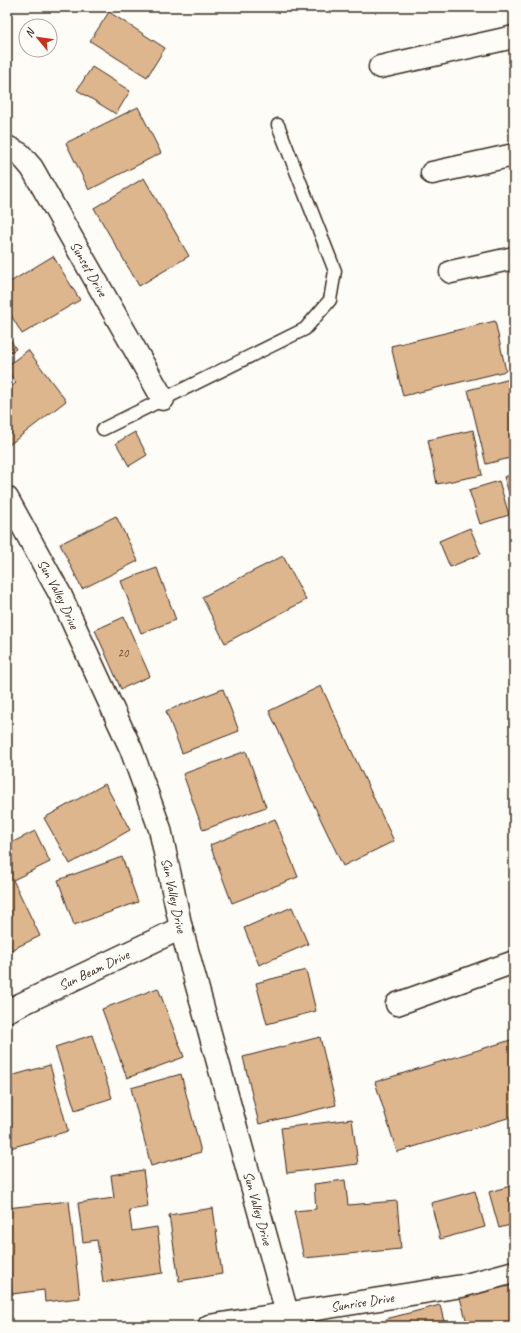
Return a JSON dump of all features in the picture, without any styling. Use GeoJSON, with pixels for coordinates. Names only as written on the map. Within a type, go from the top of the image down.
{"type":"FeatureCollection","features":[{"type":"Feature","properties":{"kind":"street"},"geometry":{"type":"LineString","coordinates":[[380,66],[514,36]]}},
{"type":"Feature","properties":{"kind":"street","name":"Sunset Drive"},"geometry":{"type":"LineString","coordinates":[[7,146],[20,154],[32,168],[163,399]]}},
{"type":"Feature","properties":{"kind":"street"},"geometry":{"type":"LineString","coordinates":[[432,173],[514,154]]}},
{"type":"Feature","properties":{"kind":"street"},"geometry":{"type":"LineString","coordinates":[[451,272],[514,258]]}},
{"type":"Feature","properties":{"kind":"street","name":"Sun Valley Drive"},"geometry":{"type":"LineString","coordinates":[[7,498],[60,594],[130,749],[160,829],[181,928],[287,1313]]}},
{"type":"Feature","properties":{"kind":"street","name":"Sun Beam Drive"},"geometry":{"type":"LineString","coordinates":[[7,1011],[181,928]]}},
{"type":"Feature","properties":{"kind":"street"},"geometry":{"type":"LineString","coordinates":[[396,1004],[514,962]]}},
{"type":"Feature","properties":{"kind":"street","name":"Sunrise Drive"},"geometry":{"type":"LineString","coordinates":[[209,1326],[462,1286],[514,1272]]}},
{"type":"Feature","properties":{"kind":"lane"},"geometry":{"type":"LineString","coordinates":[[103,429],[305,329],[330,300],[335,271],[278,125]]}},
{"type":"Feature","properties":{"kind":"building"},"geometry":{"type":"Polygon","coordinates":[[[109,12],[165,48],[147,77],[90,41],[109,12]]]}},
{"type":"Feature","properties":{"kind":"building"},"geometry":{"type":"Polygon","coordinates":[[[92,67],[130,91],[116,114],[77,90],[92,67]]]}},
{"type":"Feature","properties":{"kind":"building"},"geometry":{"type":"Polygon","coordinates":[[[138,107],[161,153],[89,190],[66,143],[138,107]]]}},
{"type":"Feature","properties":{"kind":"building"},"geometry":{"type":"Polygon","coordinates":[[[144,178],[189,256],[139,286],[94,208],[144,178]]]}},
{"type":"Feature","properties":{"kind":"building"},"geometry":{"type":"Polygon","coordinates":[[[53,256],[80,300],[22,334],[7,308],[7,284],[53,256]]]}},
{"type":"Feature","properties":{"kind":"building"},"geometry":{"type":"Polygon","coordinates":[[[495,321],[506,371],[403,396],[391,346],[495,321]]]}},
{"type":"Feature","properties":{"kind":"building"},"geometry":{"type":"Polygon","coordinates":[[[7,334],[16,349],[7,354],[7,334]]]}},
{"type":"Feature","properties":{"kind":"building"},"geometry":{"type":"Polygon","coordinates":[[[28,350],[66,401],[9,445],[7,443],[7,390],[16,383],[7,370],[7,366],[28,350]]]}},
{"type":"Feature","properties":{"kind":"building"},"geometry":{"type":"Polygon","coordinates":[[[514,378],[514,457],[486,464],[468,390],[514,378]]]}},
{"type":"Feature","properties":{"kind":"building"},"geometry":{"type":"Polygon","coordinates":[[[473,430],[482,475],[437,484],[428,440],[473,430]]]}},
{"type":"Feature","properties":{"kind":"building"},"geometry":{"type":"Polygon","coordinates":[[[135,432],[147,455],[129,466],[116,443],[135,432]]]}},
{"type":"Feature","properties":{"kind":"building"},"geometry":{"type":"Polygon","coordinates":[[[514,474],[514,509],[504,477],[514,474]]]}},
{"type":"Feature","properties":{"kind":"building"},"geometry":{"type":"Polygon","coordinates":[[[499,481],[509,515],[480,524],[469,490],[499,481]]]}},
{"type":"Feature","properties":{"kind":"building"},"geometry":{"type":"Polygon","coordinates":[[[116,516],[138,561],[82,589],[60,544],[116,516]]]}},
{"type":"Feature","properties":{"kind":"building"},"geometry":{"type":"Polygon","coordinates":[[[470,528],[481,554],[450,567],[439,541],[470,528]]]}},
{"type":"Feature","properties":{"kind":"building"},"geometry":{"type":"Polygon","coordinates":[[[283,556],[306,600],[225,643],[202,597],[283,556]]]}},
{"type":"Feature","properties":{"kind":"building"},"geometry":{"type":"Polygon","coordinates":[[[157,568],[176,620],[141,633],[121,581],[157,568]]]}},
{"type":"Feature","properties":{"kind":"building"},"geometry":{"type":"Polygon","coordinates":[[[124,617],[150,676],[121,689],[95,630],[124,617]]]}},
{"type":"Feature","properties":{"kind":"building"},"geometry":{"type":"Polygon","coordinates":[[[321,686],[394,841],[343,866],[269,711],[321,686]]]}},
{"type":"Feature","properties":{"kind":"building"},"geometry":{"type":"Polygon","coordinates":[[[223,689],[239,731],[182,753],[166,711],[223,689]]]}},
{"type":"Feature","properties":{"kind":"building"},"geometry":{"type":"Polygon","coordinates":[[[246,751],[266,807],[203,830],[183,774],[246,751]]]}},
{"type":"Feature","properties":{"kind":"building"},"geometry":{"type":"Polygon","coordinates":[[[105,784],[130,830],[70,864],[44,818],[105,784]]]}},
{"type":"Feature","properties":{"kind":"building"},"geometry":{"type":"Polygon","coordinates":[[[275,819],[298,877],[232,903],[210,845],[275,819]]]}},
{"type":"Feature","properties":{"kind":"building"},"geometry":{"type":"Polygon","coordinates":[[[35,831],[50,862],[13,880],[40,936],[7,952],[7,845],[35,831]]]}},
{"type":"Feature","properties":{"kind":"building"},"geometry":{"type":"Polygon","coordinates":[[[122,857],[138,902],[74,925],[58,880],[122,857]]]}},
{"type":"Feature","properties":{"kind":"building"},"geometry":{"type":"Polygon","coordinates":[[[292,907],[308,944],[259,965],[244,928],[292,907]]]}},
{"type":"Feature","properties":{"kind":"building"},"geometry":{"type":"Polygon","coordinates":[[[306,970],[316,1011],[267,1024],[256,983],[306,970]]]}},
{"type":"Feature","properties":{"kind":"building"},"geometry":{"type":"Polygon","coordinates":[[[158,988],[184,1057],[127,1078],[102,1009],[158,988]]]}},
{"type":"Feature","properties":{"kind":"building"},"geometry":{"type":"Polygon","coordinates":[[[92,1035],[112,1098],[75,1110],[55,1047],[92,1035]]]}},
{"type":"Feature","properties":{"kind":"building"},"geometry":{"type":"Polygon","coordinates":[[[320,1037],[336,1105],[259,1124],[243,1057],[320,1037]]]}},
{"type":"Feature","properties":{"kind":"building"},"geometry":{"type":"Polygon","coordinates":[[[514,1039],[514,1116],[397,1152],[375,1082],[514,1039]]]}},
{"type":"Feature","properties":{"kind":"building"},"geometry":{"type":"Polygon","coordinates":[[[50,1065],[68,1131],[7,1149],[7,1077],[50,1065]]]}},
{"type":"Feature","properties":{"kind":"building"},"geometry":{"type":"Polygon","coordinates":[[[181,1074],[201,1152],[151,1166],[131,1088],[181,1074]]]}},
{"type":"Feature","properties":{"kind":"building"},"geometry":{"type":"Polygon","coordinates":[[[352,1119],[358,1164],[287,1173],[281,1128],[352,1119]]]}},
{"type":"Feature","properties":{"kind":"building"},"geometry":{"type":"Polygon","coordinates":[[[143,1170],[148,1207],[129,1210],[132,1231],[157,1227],[163,1273],[103,1282],[97,1240],[83,1242],[78,1203],[114,1198],[111,1175],[143,1170]]]}},
{"type":"Feature","properties":{"kind":"building"},"geometry":{"type":"Polygon","coordinates":[[[345,1180],[348,1205],[397,1201],[401,1249],[304,1258],[294,1211],[316,1209],[314,1184],[345,1180]]]}},
{"type":"Feature","properties":{"kind":"building"},"geometry":{"type":"Polygon","coordinates":[[[514,1185],[514,1224],[499,1228],[489,1192],[514,1185]]]}},
{"type":"Feature","properties":{"kind":"building"},"geometry":{"type":"Polygon","coordinates":[[[475,1191],[485,1227],[440,1239],[431,1203],[475,1191]]]}},
{"type":"Feature","properties":{"kind":"building"},"geometry":{"type":"Polygon","coordinates":[[[69,1201],[80,1298],[45,1302],[44,1290],[12,1294],[7,1249],[7,1208],[69,1201]]]}},
{"type":"Feature","properties":{"kind":"building"},"geometry":{"type":"Polygon","coordinates":[[[213,1208],[222,1274],[179,1281],[169,1215],[213,1208]]]}},
{"type":"Feature","properties":{"kind":"building"},"geometry":{"type":"Polygon","coordinates":[[[514,1281],[514,1326],[468,1326],[460,1298],[514,1281]]]}},
{"type":"Feature","properties":{"kind":"building"},"geometry":{"type":"Polygon","coordinates":[[[440,1305],[445,1326],[387,1326],[386,1319],[440,1305]]]}},
{"type":"Feature","properties":{"kind":"building"},"geometry":{"type":"Polygon","coordinates":[[[374,1323],[375,1326],[358,1326],[374,1323]]]}}]}
